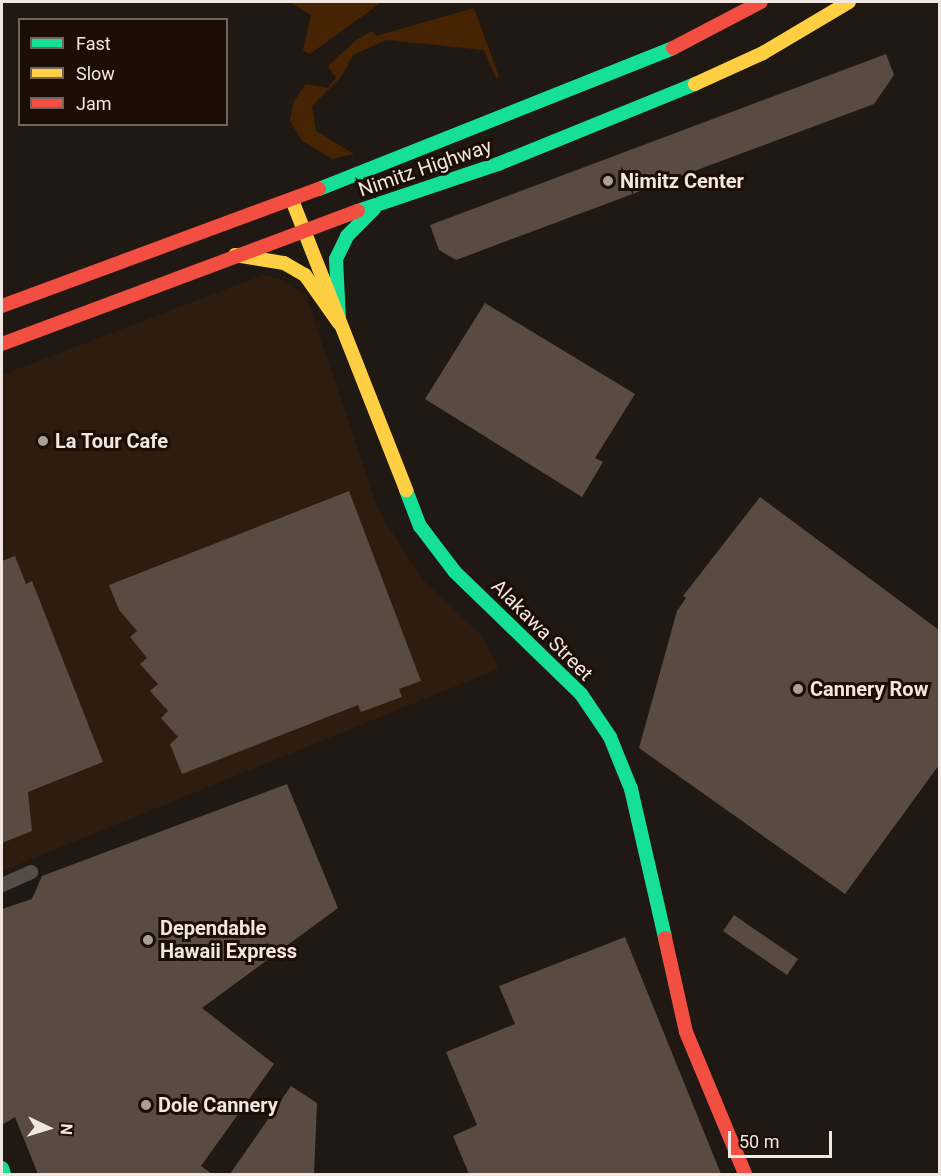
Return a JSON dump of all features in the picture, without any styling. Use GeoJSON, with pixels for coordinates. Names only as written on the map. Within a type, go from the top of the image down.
{"type":"FeatureCollection","features":[{"type":"Feature","properties":{"kind":"main road","name":"Nimitz Highway"},"geometry":{"type":"LineString","coordinates":[[2,306],[292,200],[650,60],[761,2]]}},
{"type":"Feature","properties":{"kind":"main road","name":"Nimitz Highway"},"geometry":{"type":"LineString","coordinates":[[2,344],[302,229],[375,207],[676,93],[763,52],[849,2]]}},
{"type":"Feature","properties":{"kind":"main road","name":"Alakawa Street"},"geometry":{"type":"LineString","coordinates":[[292,200],[420,526],[455,572],[581,694],[609,737],[631,789],[686,1032],[745,1174]]}},
{"type":"Feature","properties":{"kind":"main road"},"geometry":{"type":"LineString","coordinates":[[339,323],[333,275],[339,249],[375,207]]}},
{"type":"Feature","properties":{"kind":"main road"},"geometry":{"type":"LineString","coordinates":[[234,255],[284,263],[305,275],[339,323]]}},
{"type":"Feature","properties":{"kind":"main road"},"geometry":{"type":"LineString","coordinates":[[2,1168],[4,1174]]}},
{"type":"Feature","properties":{"kind":"street"},"geometry":{"type":"LineString","coordinates":[[2,885],[31,872]]}},
{"type":"Feature","properties":{"kind":"shaded area"},"geometry":{"type":"Polygon","coordinates":[[[289,2],[382,2],[310,54],[303,51],[311,15],[289,2]]]}},
{"type":"Feature","properties":{"kind":"shaded area"},"geometry":{"type":"Polygon","coordinates":[[[474,8],[499,77],[496,78],[484,50],[386,40],[353,55],[342,76],[312,106],[316,131],[354,154],[332,159],[301,140],[290,120],[294,101],[306,84],[327,88],[336,78],[328,66],[356,40],[372,31],[376,36],[474,8]]]}},
{"type":"Feature","properties":{"kind":"shaded area"},"geometry":{"type":"Polygon","coordinates":[[[263,275],[283,280],[306,296],[379,512],[424,581],[483,637],[498,669],[2,871],[2,375],[263,275]]]}},
{"type":"Feature","properties":{"kind":"building","name":"Nimitz Center"},"geometry":{"type":"Polygon","coordinates":[[[886,54],[894,75],[874,104],[456,260],[439,250],[430,225],[886,54]]]}},
{"type":"Feature","properties":{"kind":"building"},"geometry":{"type":"Polygon","coordinates":[[[485,303],[635,394],[595,458],[603,462],[582,497],[425,399],[485,303]]]}},
{"type":"Feature","properties":{"kind":"building"},"geometry":{"type":"Polygon","coordinates":[[[349,491],[421,681],[399,689],[402,697],[361,712],[358,705],[182,774],[170,744],[178,737],[161,718],[168,711],[150,691],[158,684],[140,664],[147,658],[130,637],[137,631],[119,610],[109,585],[349,491]]]}},
{"type":"Feature","properties":{"kind":"building","name":"Cannery Row"},"geometry":{"type":"Polygon","coordinates":[[[760,497],[939,630],[939,765],[845,894],[639,748],[677,611],[686,598],[683,596],[760,497]]]}},
{"type":"Feature","properties":{"kind":"building"},"geometry":{"type":"Polygon","coordinates":[[[15,556],[26,584],[32,581],[103,762],[28,792],[32,831],[2,843],[2,561],[15,556]]]}},
{"type":"Feature","properties":{"kind":"building","name":"Dependable Hawaii Express"},"geometry":{"type":"Polygon","coordinates":[[[287,784],[338,908],[202,1008],[274,1064],[201,1166],[212,1174],[38,1174],[15,1117],[2,1125],[2,909],[32,899],[42,876],[287,784]]]}},
{"type":"Feature","properties":{"kind":"building"},"geometry":{"type":"Polygon","coordinates":[[[734,915],[798,959],[787,975],[723,931],[734,915]]]}},
{"type":"Feature","properties":{"kind":"building"},"geometry":{"type":"Polygon","coordinates":[[[625,937],[721,1174],[469,1174],[453,1136],[477,1125],[446,1052],[515,1024],[499,986],[625,937]]]}},
{"type":"Feature","properties":{"kind":"building","name":"Dole Cannery"},"geometry":{"type":"Polygon","coordinates":[[[291,1086],[317,1103],[314,1174],[230,1174],[291,1086]]]}},
{"type":"Feature","properties":{"kind":"traffic: fast"},"geometry":{"type":"LineString","coordinates":[[319,189],[673,48]]}},
{"type":"Feature","properties":{"kind":"traffic: fast"},"geometry":{"type":"LineString","coordinates":[[358,211],[498,164],[695,84]]}},
{"type":"Feature","properties":{"kind":"traffic: fast"},"geometry":{"type":"LineString","coordinates":[[339,319],[336,259],[347,236],[374,209]]}},
{"type":"Feature","properties":{"kind":"traffic: fast"},"geometry":{"type":"LineString","coordinates":[[406,490],[420,526],[455,572],[581,694],[610,737],[631,789],[665,938]]}},
{"type":"Feature","properties":{"kind":"traffic: fast"},"geometry":{"type":"LineString","coordinates":[[2,1168],[4,1174]]}},
{"type":"Feature","properties":{"kind":"traffic: slow"},"geometry":{"type":"LineString","coordinates":[[695,84],[763,53],[849,2]]}},
{"type":"Feature","properties":{"kind":"traffic: slow"},"geometry":{"type":"LineString","coordinates":[[292,200],[406,490]]}},
{"type":"Feature","properties":{"kind":"traffic: slow"},"geometry":{"type":"LineString","coordinates":[[235,255],[284,263],[305,275],[339,323]]}},
{"type":"Feature","properties":{"kind":"traffic: jam"},"geometry":{"type":"LineString","coordinates":[[673,48],[761,2]]}},
{"type":"Feature","properties":{"kind":"traffic: jam"},"geometry":{"type":"LineString","coordinates":[[2,306],[319,189]]}},
{"type":"Feature","properties":{"kind":"traffic: jam"},"geometry":{"type":"LineString","coordinates":[[2,344],[358,211]]}},
{"type":"Feature","properties":{"kind":"traffic: jam"},"geometry":{"type":"LineString","coordinates":[[665,938],[686,1032],[745,1174]]}},
{"type":"Feature","properties":{"kind":"place","name":"Nimitz Center"},"geometry":{"type":"Point","coordinates":[608,181]}},
{"type":"Feature","properties":{"kind":"place","name":"La Tour Cafe"},"geometry":{"type":"Point","coordinates":[43,441]}},
{"type":"Feature","properties":{"kind":"place","name":"Cannery Row"},"geometry":{"type":"Point","coordinates":[798,689]}},
{"type":"Feature","properties":{"kind":"place","name":"Dependable Hawaii Express"},"geometry":{"type":"Point","coordinates":[148,940]}},
{"type":"Feature","properties":{"kind":"place","name":"Dole Cannery"},"geometry":{"type":"Point","coordinates":[146,1105]}}]}
